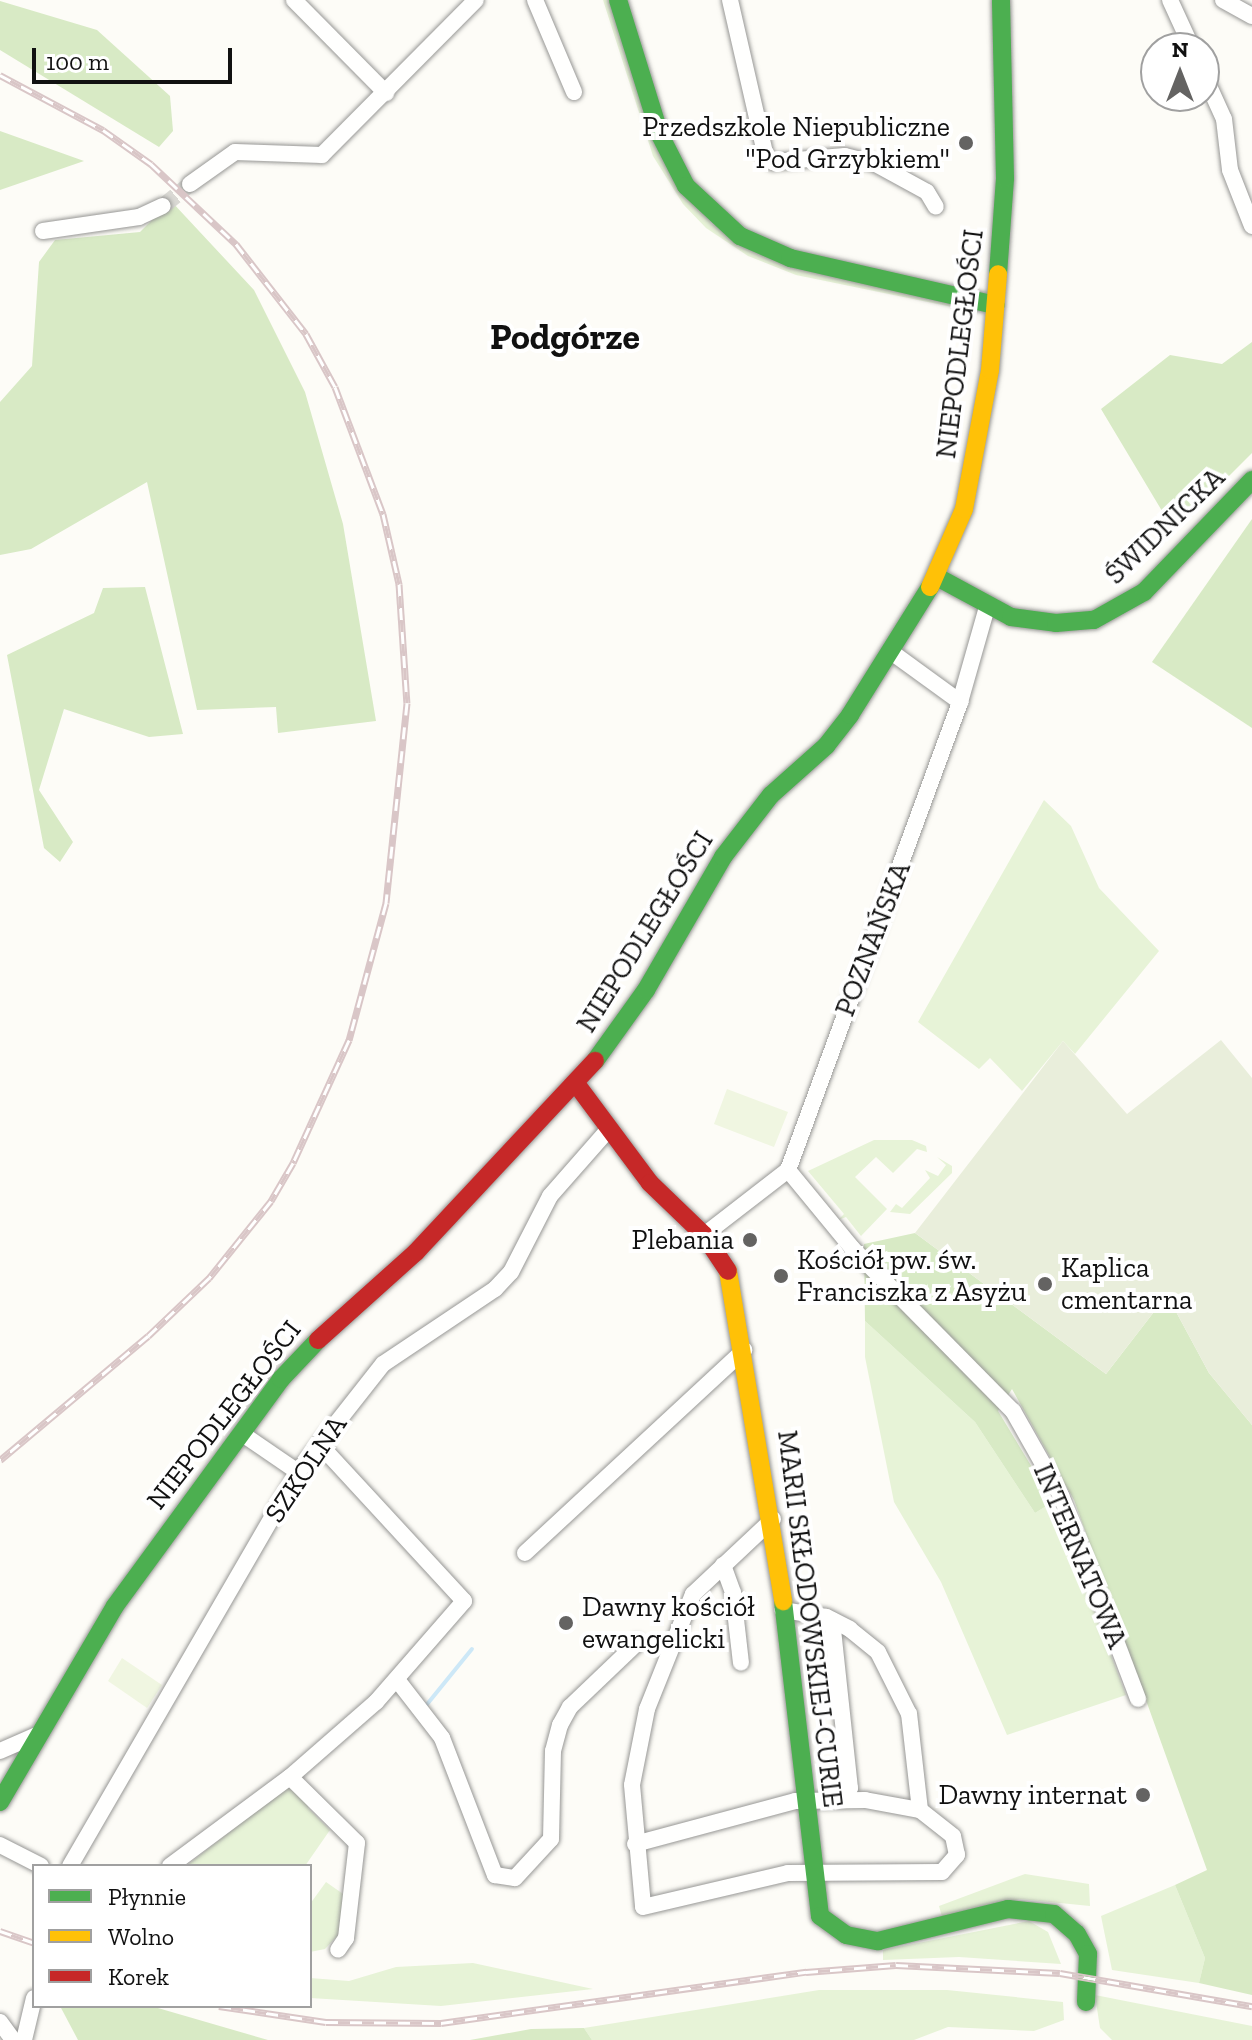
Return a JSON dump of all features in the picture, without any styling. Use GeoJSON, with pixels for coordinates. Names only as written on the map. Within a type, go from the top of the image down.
{"type":"FeatureCollection","features":[{"type":"Feature","properties":{"kind":"main road"},"geometry":{"type":"LineString","coordinates":[[618,0],[660,135],[686,186],[740,236],[790,258],[996,305]]}},
{"type":"Feature","properties":{"kind":"main road","name":"NIEPODLEGŁOŚCI"},"geometry":{"type":"LineString","coordinates":[[0,1802],[10,1777],[115,1606],[241,1433],[302,1354],[416,1252],[577,1085],[638,1002],[723,857],[771,795],[826,746],[894,654],[937,577],[974,466],[996,305],[1005,178],[1001,0]]}},
{"type":"Feature","properties":{"kind":"main road","name":"ŚWIDNICKA"},"geometry":{"type":"LineString","coordinates":[[937,577],[987,607],[1056,623],[1110,614],[1144,592],[1252,480]]}},
{"type":"Feature","properties":{"kind":"main road","name":"MARII SKŁODOWSKIEJ-CURIE"},"geometry":{"type":"LineString","coordinates":[[577,1085],[650,1183],[704,1235],[731,1276],[773,1519],[812,1871],[820,1916],[832,1928],[862,1940],[930,1931],[1008,1909],[1054,1914],[1085,1945],[1086,2002]]}},
{"type":"Feature","properties":{"kind":"street"},"geometry":{"type":"LineString","coordinates":[[294,0],[386,93]]}},
{"type":"Feature","properties":{"kind":"street"},"geometry":{"type":"LineString","coordinates":[[190,184],[235,152],[322,155],[476,0]]}},
{"type":"Feature","properties":{"kind":"street"},"geometry":{"type":"LineString","coordinates":[[535,0],[574,92]]}},
{"type":"Feature","properties":{"kind":"street"},"geometry":{"type":"LineString","coordinates":[[730,0],[766,157],[773,162],[845,156],[874,163],[918,186],[936,207]]}},
{"type":"Feature","properties":{"kind":"street"},"geometry":{"type":"LineString","coordinates":[[1170,0],[1185,32]]}},
{"type":"Feature","properties":{"kind":"street"},"geometry":{"type":"LineString","coordinates":[[1223,0],[1252,16]]}},
{"type":"Feature","properties":{"kind":"street"},"geometry":{"type":"LineString","coordinates":[[1220,110],[1224,119],[1230,170],[1252,226]]}},
{"type":"Feature","properties":{"kind":"street"},"geometry":{"type":"LineString","coordinates":[[43,231],[139,217],[163,206]]}},
{"type":"Feature","properties":{"kind":"street","name":"POZNAŃSKA"},"geometry":{"type":"LineString","coordinates":[[788,1170],[960,702],[987,607]]}},
{"type":"Feature","properties":{"kind":"street"},"geometry":{"type":"LineString","coordinates":[[894,654],[960,702]]}},
{"type":"Feature","properties":{"kind":"street","name":"SZKOLNA"},"geometry":{"type":"LineString","coordinates":[[71,1864],[298,1472],[383,1364],[495,1289],[511,1272],[550,1196],[608,1130]]}},
{"type":"Feature","properties":{"kind":"street"},"geometry":{"type":"LineString","coordinates":[[704,1235],[788,1170]]}},
{"type":"Feature","properties":{"kind":"street","name":"INTERNATOWA"},"geometry":{"type":"LineString","coordinates":[[788,1170],[852,1248],[1013,1411],[1061,1496],[1138,1699]]}},
{"type":"Feature","properties":{"kind":"street"},"geometry":{"type":"LineString","coordinates":[[525,1553],[744,1350]]}},
{"type":"Feature","properties":{"kind":"street"},"geometry":{"type":"LineString","coordinates":[[241,1433],[298,1472]]}},
{"type":"Feature","properties":{"kind":"street"},"geometry":{"type":"LineString","coordinates":[[173,1864],[290,1777],[398,1681],[464,1601],[320,1445]]}},
{"type":"Feature","properties":{"kind":"street"},"geometry":{"type":"LineString","coordinates":[[635,1844],[731,1815],[805,1801],[844,1800],[920,1810],[945,1827],[958,1844],[948,1870],[914,1876],[812,1871],[752,1880],[643,1907],[635,1844],[632,1765],[643,1723],[693,1594],[773,1519]]}},
{"type":"Feature","properties":{"kind":"street"},"geometry":{"type":"LineString","coordinates":[[723,1565],[733,1593],[741,1663]]}},
{"type":"Feature","properties":{"kind":"street"},"geometry":{"type":"LineString","coordinates":[[783,1610],[832,1620],[878,1652],[895,1681],[916,1740],[920,1810]]}},
{"type":"Feature","properties":{"kind":"street"},"geometry":{"type":"LineString","coordinates":[[832,1620],[850,1788],[844,1800]]}},
{"type":"Feature","properties":{"kind":"street"},"geometry":{"type":"LineString","coordinates":[[398,1681],[442,1738],[495,1875],[515,1878],[551,1839],[553,1751],[560,1725],[570,1707],[637,1643]]}},
{"type":"Feature","properties":{"kind":"street"},"geometry":{"type":"LineString","coordinates":[[0,1751],[39,1734]]}},
{"type":"Feature","properties":{"kind":"street"},"geometry":{"type":"LineString","coordinates":[[0,1761],[10,1777]]}},
{"type":"Feature","properties":{"kind":"street"},"geometry":{"type":"LineString","coordinates":[[290,1777],[357,1843],[346,1938],[338,1950]]}},
{"type":"Feature","properties":{"kind":"street"},"geometry":{"type":"LineString","coordinates":[[0,1845],[37,1864]]}},
{"type":"Feature","properties":{"kind":"street"},"geometry":{"type":"LineString","coordinates":[[24,2040],[32,2006]]}},
{"type":"Feature","properties":{"kind":"street"},"geometry":{"type":"LineString","coordinates":[[0,2022],[13,2040]]}},
{"type":"Feature","properties":{"kind":"green space"},"geometry":{"type":"Polygon","coordinates":[[[603,0],[609,0],[711,224],[963,305],[962,309],[796,275],[748,256],[706,228],[683,204],[653,156],[603,0]]]}},
{"type":"Feature","properties":{"kind":"green space"},"geometry":{"type":"Polygon","coordinates":[[[0,1],[97,30],[170,96],[173,131],[159,147],[0,50],[0,1]]]}},
{"type":"Feature","properties":{"kind":"green space"},"geometry":{"type":"Polygon","coordinates":[[[0,131],[84,161],[0,190],[0,131]]]}},
{"type":"Feature","properties":{"kind":"green space"},"geometry":{"type":"Polygon","coordinates":[[[171,201],[254,290],[305,392],[343,524],[376,721],[278,733],[276,707],[197,710],[147,482],[31,549],[0,555],[0,402],[32,366],[39,262],[55,240],[140,232],[171,201]]]}},
{"type":"Feature","properties":{"kind":"green space"},"geometry":{"type":"Polygon","coordinates":[[[1252,342],[1252,453],[1174,531],[1101,409],[1170,355],[1222,364],[1252,342]]]}},
{"type":"Feature","properties":{"kind":"green space"},"geometry":{"type":"Polygon","coordinates":[[[1252,519],[1252,728],[1152,662],[1252,519]]]}},
{"type":"Feature","properties":{"kind":"green space"},"geometry":{"type":"Polygon","coordinates":[[[145,587],[183,734],[149,737],[64,709],[39,790],[73,842],[60,862],[44,848],[7,655],[94,613],[103,588],[145,587]]]}},
{"type":"Feature","properties":{"kind":"green space"},"geometry":{"type":"Polygon","coordinates":[[[1044,800],[1071,826],[1099,888],[1159,951],[1075,1054],[1063,1041],[1022,1091],[990,1058],[979,1069],[918,1022],[1044,800]]]}},
{"type":"Feature","properties":{"kind":"green space"},"geometry":{"type":"Polygon","coordinates":[[[1221,1040],[1252,1078],[1252,1425],[1209,1373],[1167,1295],[1106,1374],[915,1233],[1063,1041],[1127,1114],[1221,1040]]]}},
{"type":"Feature","properties":{"kind":"green space"},"geometry":{"type":"Polygon","coordinates":[[[727,1089],[788,1112],[774,1147],[714,1124],[727,1089]]]}},
{"type":"Feature","properties":{"kind":"green space"},"geometry":{"type":"Polygon","coordinates":[[[874,1140],[912,1140],[926,1146],[927,1152],[917,1149],[893,1173],[876,1157],[855,1177],[887,1209],[861,1236],[846,1217],[838,1220],[844,1214],[808,1171],[874,1140]]]}},
{"type":"Feature","properties":{"kind":"green space"},"geometry":{"type":"Polygon","coordinates":[[[937,1157],[952,1166],[952,1173],[910,1214],[890,1212],[896,1204],[902,1208],[930,1178],[925,1170],[938,1176],[946,1165],[937,1157]]]}},
{"type":"Feature","properties":{"kind":"green space"},"geometry":{"type":"Polygon","coordinates":[[[915,1233],[1106,1374],[1167,1295],[1209,1373],[1252,1425],[1252,1995],[1199,1983],[1205,1958],[1175,1885],[1207,1870],[1074,1500],[1012,1389],[998,1411],[1053,1502],[1035,1513],[975,1422],[865,1321],[864,1244],[915,1233]]]}},
{"type":"Feature","properties":{"kind":"green space"},"geometry":{"type":"Polygon","coordinates":[[[865,1321],[975,1422],[1035,1513],[1053,1502],[1126,1695],[1007,1735],[941,1582],[894,1502],[865,1357],[865,1321]]]}},
{"type":"Feature","properties":{"kind":"green space"},"geometry":{"type":"Polygon","coordinates":[[[122,1658],[162,1685],[147,1708],[108,1681],[122,1658]]]}},
{"type":"Feature","properties":{"kind":"green space"},"geometry":{"type":"Polygon","coordinates":[[[287,1787],[311,1803],[308,1808],[330,1830],[306,1864],[189,1864],[287,1787]]]}},
{"type":"Feature","properties":{"kind":"green space"},"geometry":{"type":"Polygon","coordinates":[[[1025,1874],[1089,1884],[1090,1906],[1020,1899],[942,1917],[939,1906],[1025,1874]]]}},
{"type":"Feature","properties":{"kind":"green space"},"geometry":{"type":"Polygon","coordinates":[[[326,1882],[346,1896],[341,1932],[325,1949],[312,1952],[312,1901],[326,1882]]]}},
{"type":"Feature","properties":{"kind":"green space"},"geometry":{"type":"Polygon","coordinates":[[[1175,1885],[1205,1958],[1199,1983],[1112,1970],[1101,1916],[1175,1885]]]}},
{"type":"Feature","properties":{"kind":"green space"},"geometry":{"type":"Polygon","coordinates":[[[1029,1921],[1048,1932],[1061,1964],[959,1957],[883,1960],[883,1950],[1029,1921]]]}},
{"type":"Feature","properties":{"kind":"green space"},"geometry":{"type":"Polygon","coordinates":[[[473,1963],[593,1989],[441,2006],[312,1998],[312,1978],[349,1981],[396,1967],[473,1963]]]}},
{"type":"Feature","properties":{"kind":"green space"},"geometry":{"type":"Polygon","coordinates":[[[819,1990],[947,1990],[1063,2002],[1064,2020],[1034,2031],[948,2027],[914,2040],[592,2040],[584,2028],[819,1990]]]}},
{"type":"Feature","properties":{"kind":"green space"},"geometry":{"type":"Polygon","coordinates":[[[1095,1995],[1252,2026],[1252,2040],[1112,2040],[1100,2028],[1095,1995]]]}},
{"type":"Feature","properties":{"kind":"green space"},"geometry":{"type":"Polygon","coordinates":[[[61,2008],[158,2008],[268,2040],[78,2040],[61,2008]]]}},
{"type":"Feature","properties":{"kind":"green space"},"geometry":{"type":"Polygon","coordinates":[[[584,2028],[592,2040],[470,2040],[531,2029],[584,2028]]]}},
{"type":"Feature","properties":{"kind":"waterway"},"geometry":{"type":"LineString","coordinates":[[424,1708],[472,1649]]}},
{"type":"Feature","properties":{"kind":"tunnel"},"geometry":{"type":"LineString","coordinates":[[163,206],[190,184]]}},
{"type":"Feature","properties":{"kind":"railway"},"geometry":{"type":"LineString","coordinates":[[0,75],[103,130],[151,164],[236,244],[306,334],[335,387],[383,514],[399,584],[407,703],[386,903],[349,1040],[293,1163],[271,1201],[209,1278],[148,1336],[0,1460]]}},
{"type":"Feature","properties":{"kind":"railway"},"geometry":{"type":"LineString","coordinates":[[0,1931],[32,1942]]}},
{"type":"Feature","properties":{"kind":"railway"},"geometry":{"type":"LineString","coordinates":[[232,2008],[326,2022],[441,2023],[806,1972],[896,1965],[1060,1973],[1252,2006]]}},
{"type":"Feature","properties":{"kind":"traffic: fast"},"geometry":{"type":"LineString","coordinates":[[618,0],[660,135],[686,186],[740,236],[790,258],[996,305]]}},
{"type":"Feature","properties":{"kind":"traffic: fast"},"geometry":{"type":"LineString","coordinates":[[998,274],[1005,178],[1001,0]]}},
{"type":"Feature","properties":{"kind":"traffic: fast"},"geometry":{"type":"LineString","coordinates":[[937,577],[1011,617],[1056,623],[1094,620],[1144,592],[1252,480]]}},
{"type":"Feature","properties":{"kind":"traffic: fast"},"geometry":{"type":"LineString","coordinates":[[595,1061],[646,990],[723,857],[771,795],[826,746],[850,715],[930,587]]}},
{"type":"Feature","properties":{"kind":"traffic: fast"},"geometry":{"type":"LineString","coordinates":[[0,1802],[115,1606],[281,1379],[318,1340]]}},
{"type":"Feature","properties":{"kind":"traffic: fast"},"geometry":{"type":"LineString","coordinates":[[783,1601],[820,1916],[846,1935],[878,1941],[1008,1909],[1054,1914],[1077,1934],[1088,1954],[1086,2002]]}},
{"type":"Feature","properties":{"kind":"traffic: slow"},"geometry":{"type":"LineString","coordinates":[[930,587],[964,509],[990,370],[998,274]]}},
{"type":"Feature","properties":{"kind":"traffic: slow"},"geometry":{"type":"LineString","coordinates":[[728,1271],[783,1601]]}},
{"type":"Feature","properties":{"kind":"traffic: jam"},"geometry":{"type":"LineString","coordinates":[[318,1340],[416,1252],[595,1061]]}},
{"type":"Feature","properties":{"kind":"traffic: jam"},"geometry":{"type":"LineString","coordinates":[[577,1085],[650,1183],[704,1235],[728,1271]]}},
{"type":"Feature","properties":{"kind":"place","name":"Przedszkole Niepubliczne \"Pod Grzybkiem\""},"geometry":{"type":"Point","coordinates":[966,143]}},
{"type":"Feature","properties":{"kind":"place","name":"Plebania"},"geometry":{"type":"Point","coordinates":[750,1240]}},
{"type":"Feature","properties":{"kind":"place","name":"Kościół pw. św. Franciszka z Asyżu"},"geometry":{"type":"Point","coordinates":[781,1276]}},
{"type":"Feature","properties":{"kind":"place","name":"Kaplica cmentarna"},"geometry":{"type":"Point","coordinates":[1045,1284]}},
{"type":"Feature","properties":{"kind":"place","name":"Dawny kościół ewangelicki"},"geometry":{"type":"Point","coordinates":[566,1623]}},
{"type":"Feature","properties":{"kind":"place","name":"Dawny internat"},"geometry":{"type":"Point","coordinates":[1143,1795]}},
{"type":"Feature","properties":{"kind":"district","name":"Podgórze"},"geometry":{"type":"Point","coordinates":[565,337]}}]}
